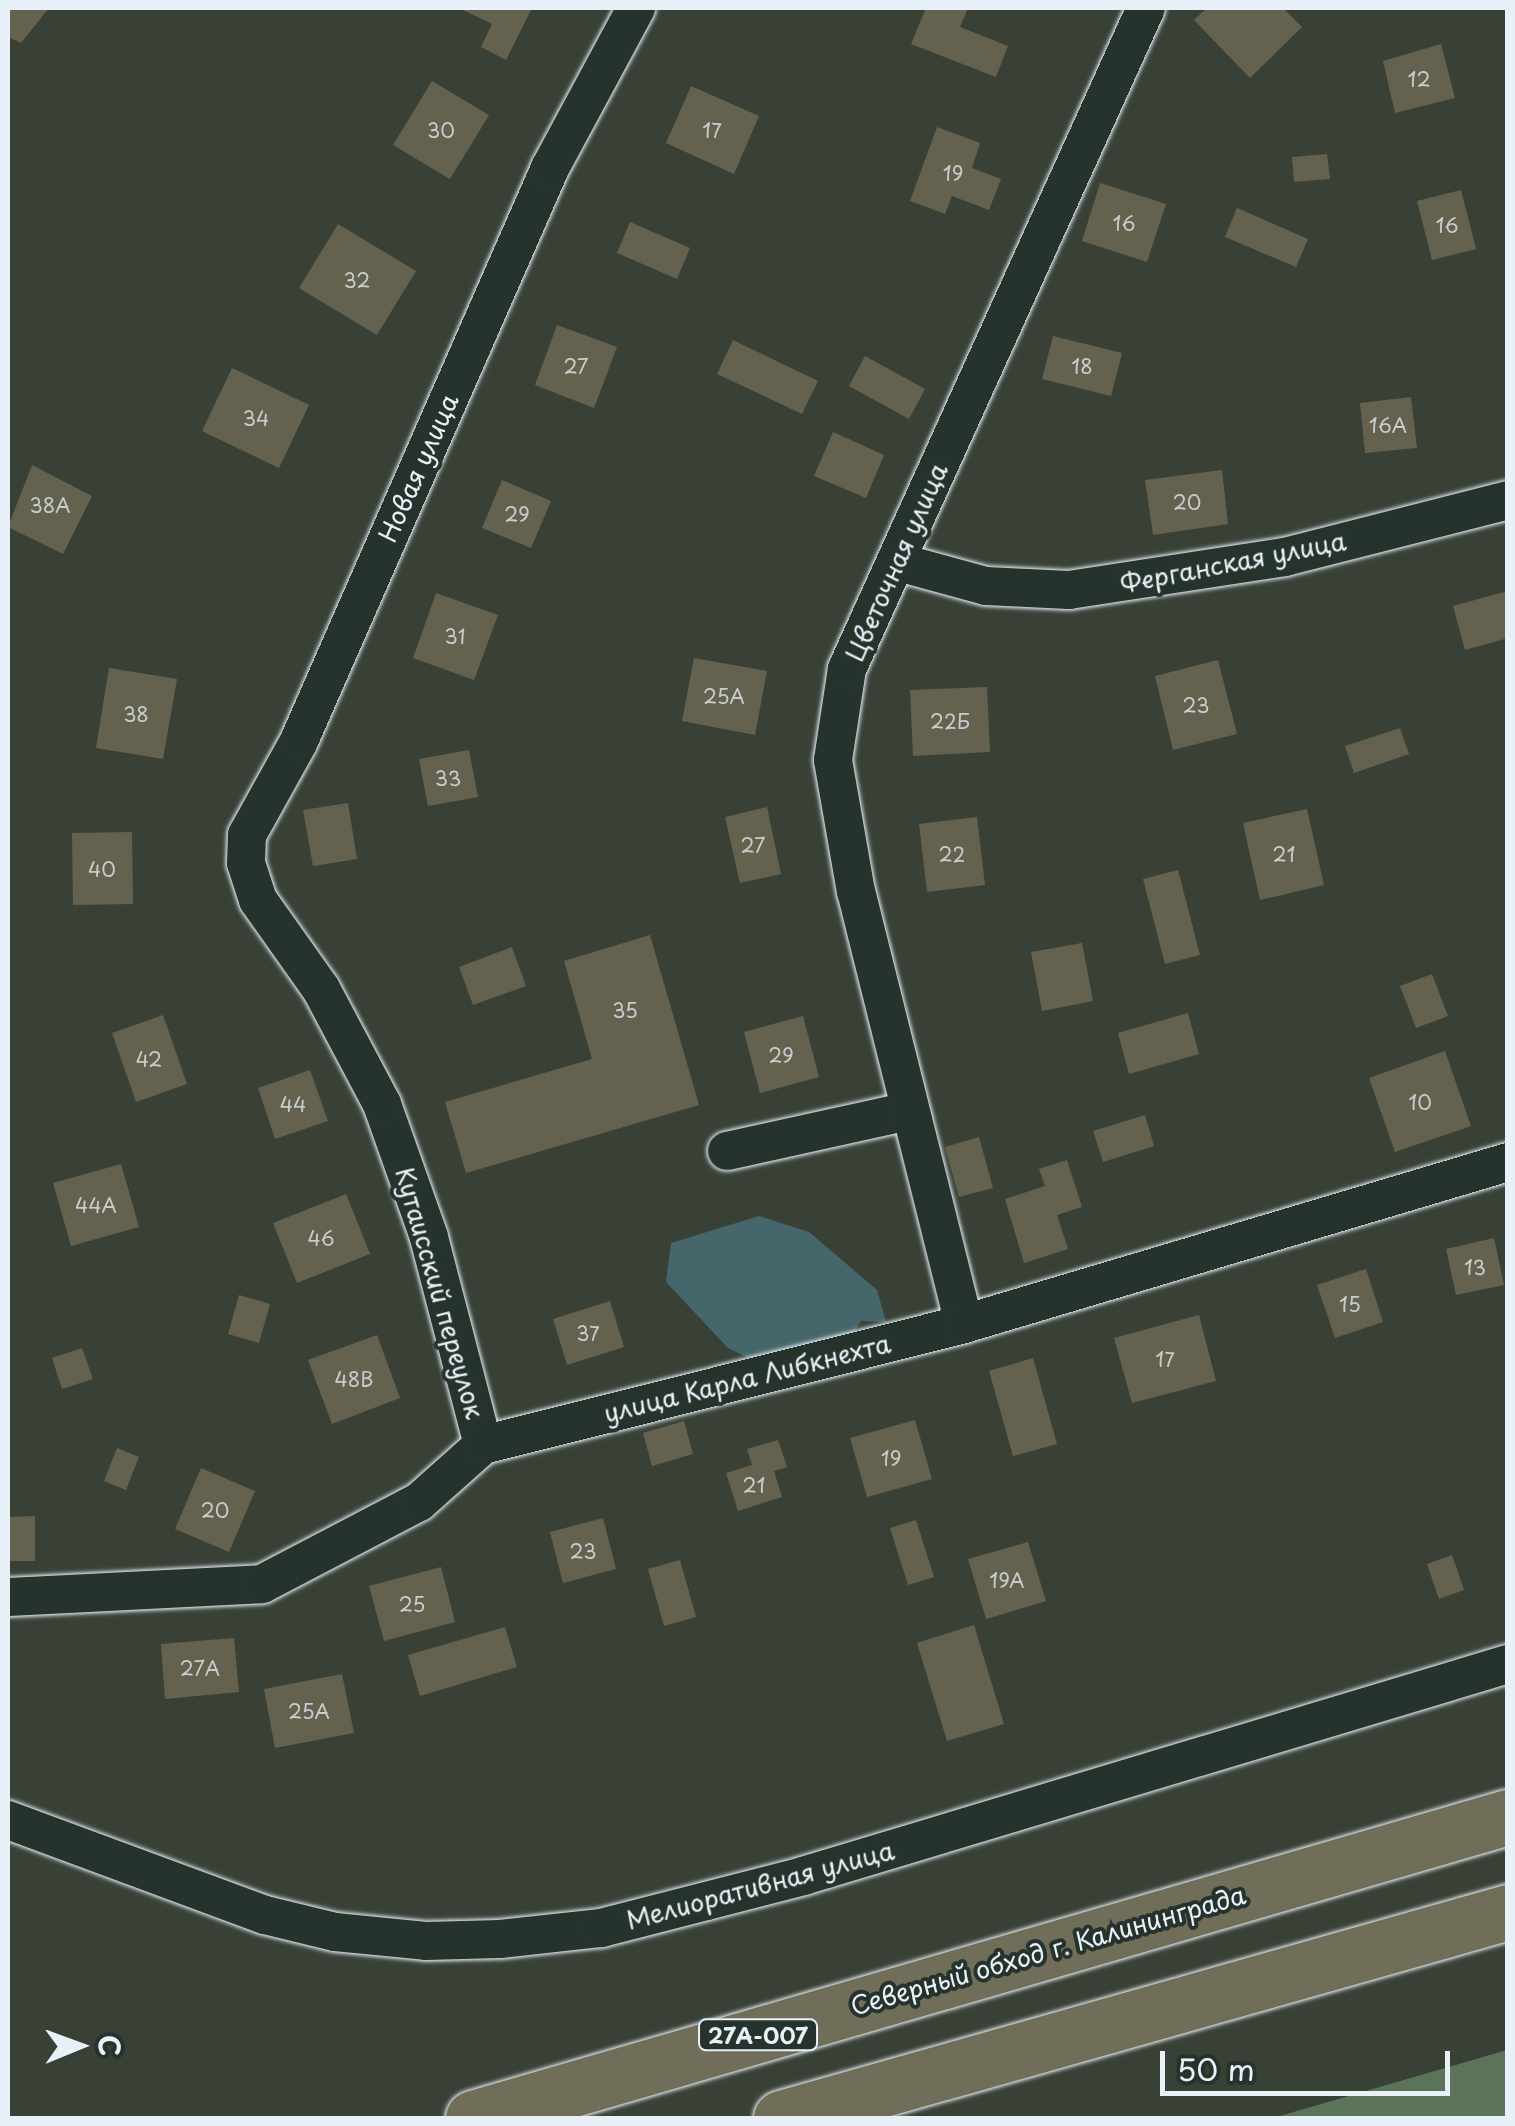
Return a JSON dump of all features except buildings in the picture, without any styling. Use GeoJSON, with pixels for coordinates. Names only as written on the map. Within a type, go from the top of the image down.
{"type":"FeatureCollection","features":[{"type":"Feature","properties":{"kind":"highway","name":"Северный обход г. Калининграда"},"geometry":{"type":"LineString","coordinates":[[473,2118],[1508,1817]]}},
{"type":"Feature","properties":{"kind":"highway"},"geometry":{"type":"LineString","coordinates":[[781,2118],[1508,1912]]}},
{"type":"Feature","properties":{"kind":"street","name":"Новая улица"},"geometry":{"type":"LineString","coordinates":[[280,932],[258,900],[246,863],[248,835],[299,741],[550,168],[636,8]]}},
{"type":"Feature","properties":{"kind":"street","name":"Цветочная улица"},"geometry":{"type":"LineString","coordinates":[[964,1324],[856,892],[833,760],[847,669],[1146,8]]}},
{"type":"Feature","properties":{"kind":"street","name":"Ферганская улица"},"geometry":{"type":"LineString","coordinates":[[898,562],[986,586],[1069,590],[1285,556],[1508,500]]}},
{"type":"Feature","properties":{"kind":"street","name":"Кутаисский переулок"},"geometry":{"type":"LineString","coordinates":[[280,932],[321,989],[382,1104],[428,1237],[483,1445]]}},
{"type":"Feature","properties":{"kind":"street"},"geometry":{"type":"LineString","coordinates":[[727,1150],[909,1112]]}},
{"type":"Feature","properties":{"kind":"street","name":"улица Карла Либкнехта"},"geometry":{"type":"LineString","coordinates":[[8,1597],[262,1584],[419,1502],[483,1445],[964,1324],[1508,1162]]}},
{"type":"Feature","properties":{"kind":"street","name":"Мелиоративная улица"},"geometry":{"type":"LineString","coordinates":[[8,1820],[265,1916],[390,1938],[500,1939],[601,1928],[803,1876],[1508,1664]]}},
{"type":"Feature","properties":{"kind":"green space"},"geometry":{"type":"Polygon","coordinates":[[[1507,2050],[1507,2118],[1273,2118],[1507,2050]]]}},
{"type":"Feature","properties":{"kind":"water"},"geometry":{"type":"Polygon","coordinates":[[[759,1216],[809,1232],[877,1290],[886,1322],[861,1321],[845,1348],[767,1367],[728,1348],[666,1282],[671,1243],[759,1216]]]}}]}
